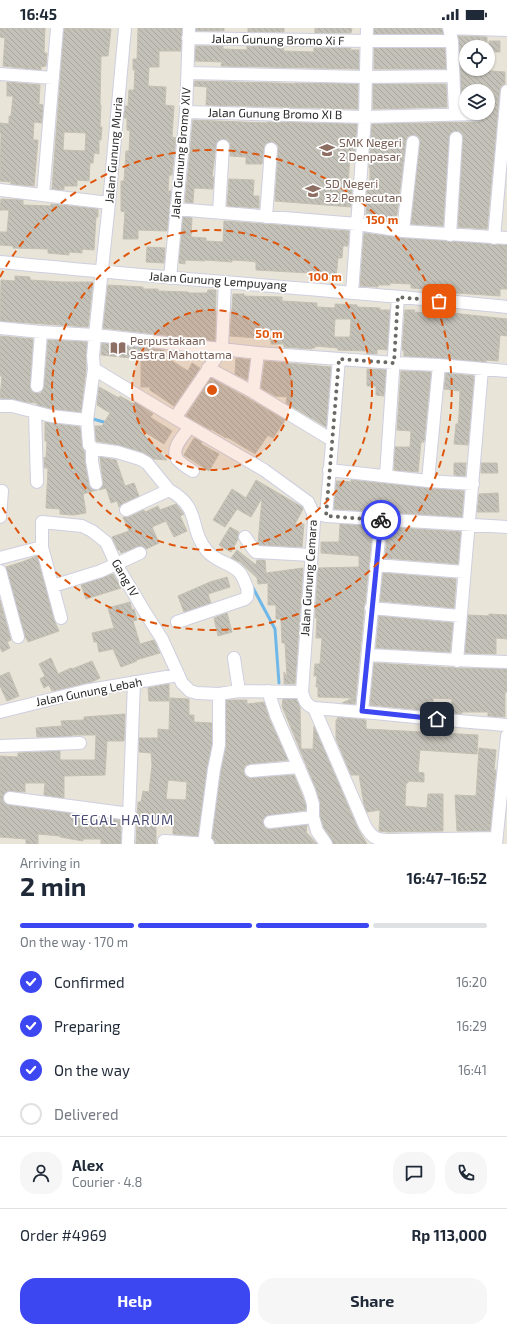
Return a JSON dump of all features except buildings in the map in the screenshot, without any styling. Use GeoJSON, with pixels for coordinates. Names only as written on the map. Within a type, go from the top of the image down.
{"type":"FeatureCollection","features":[{"type":"Feature","properties":{"kind":"street"},"geometry":{"type":"LineString","coordinates":[[42,195],[57,28]]}},
{"type":"Feature","properties":{"kind":"street","name":"Jalan Gunung Muria"},"geometry":{"type":"LineString","coordinates":[[101,272],[109,203],[125,28]]}},
{"type":"Feature","properties":{"kind":"street"},"geometry":{"type":"LineString","coordinates":[[352,293],[365,117],[367,28]]}},
{"type":"Feature","properties":{"kind":"street"},"geometry":{"type":"LineString","coordinates":[[455,114],[452,41],[449,28],[507,30]]}},
{"type":"Feature","properties":{"kind":"street","name":"Jalan Gunung Bromo Xi F"},"geometry":{"type":"LineString","coordinates":[[189,33],[367,41],[452,41]]}},
{"type":"Feature","properties":{"kind":"street","name":"Jalan Gunung Bromo XIV"},"geometry":{"type":"LineString","coordinates":[[170,278],[186,112],[189,33]]}},
{"type":"Feature","properties":{"kind":"street"},"geometry":{"type":"LineString","coordinates":[[188,73],[366,77],[453,76]]}},
{"type":"Feature","properties":{"kind":"street"},"geometry":{"type":"LineString","coordinates":[[0,74],[52,78]]}},
{"type":"Feature","properties":{"kind":"street"},"geometry":{"type":"LineString","coordinates":[[494,238],[507,91]]}},
{"type":"Feature","properties":{"kind":"street","name":"Jalan Gunung Bromo XI B"},"geometry":{"type":"LineString","coordinates":[[186,112],[365,117],[459,114]]}},
{"type":"Feature","properties":{"kind":"street"},"geometry":{"type":"LineString","coordinates":[[450,235],[456,138]]}},
{"type":"Feature","properties":{"kind":"street"},"geometry":{"type":"LineString","coordinates":[[403,231],[413,142]]}},
{"type":"Feature","properties":{"kind":"street"},"geometry":{"type":"LineString","coordinates":[[219,212],[223,146]]}},
{"type":"Feature","properties":{"kind":"street"},"geometry":{"type":"LineString","coordinates":[[266,216],[270,148]]}},
{"type":"Feature","properties":{"kind":"street"},"geometry":{"type":"LineString","coordinates":[[0,190],[109,203]]}},
{"type":"Feature","properties":{"kind":"street"},"geometry":{"type":"LineString","coordinates":[[176,209],[357,224],[403,231],[507,238]]}},
{"type":"Feature","properties":{"kind":"street","name":"Jalan Gunung Lempuyang"},"geometry":{"type":"LineString","coordinates":[[0,262],[507,307]]}},
{"type":"Feature","properties":{"kind":"street"},"geometry":{"type":"LineString","coordinates":[[96,483],[92,461],[92,447],[89,445],[87,420],[94,369],[93,356],[101,272]]}},
{"type":"Feature","properties":{"kind":"street"},"geometry":{"type":"LineString","coordinates":[[175,418],[222,349],[225,282]]}},
{"type":"Feature","properties":{"kind":"street"},"geometry":{"type":"LineString","coordinates":[[386,475],[398,297]]}},
{"type":"Feature","properties":{"kind":"street"},"geometry":{"type":"LineString","coordinates":[[0,328],[95,335],[258,353],[507,370]]}},
{"type":"Feature","properties":{"kind":"street"},"geometry":{"type":"LineString","coordinates":[[37,386],[41,332]]}},
{"type":"Feature","properties":{"kind":"street"},"geometry":{"type":"LineString","coordinates":[[253,392],[258,353]]}},
{"type":"Feature","properties":{"kind":"street"},"geometry":{"type":"LineString","coordinates":[[326,516],[339,359]]}},
{"type":"Feature","properties":{"kind":"street"},"geometry":{"type":"LineString","coordinates":[[428,481],[439,365]]}},
{"type":"Feature","properties":{"kind":"street"},"geometry":{"type":"LineString","coordinates":[[208,368],[253,392],[332,440]]}},
{"type":"Feature","properties":{"kind":"street","name":"Jalan Gunung Cemara"},"geometry":{"type":"LineString","coordinates":[[94,369],[264,470],[308,502],[313,513],[302,692]]}},
{"type":"Feature","properties":{"kind":"street"},"geometry":{"type":"LineString","coordinates":[[456,661],[482,369]]}},
{"type":"Feature","properties":{"kind":"street"},"geometry":{"type":"LineString","coordinates":[[0,406],[12,406],[52,416],[87,420]]}},
{"type":"Feature","properties":{"kind":"street"},"geometry":{"type":"LineString","coordinates":[[35,412],[37,482]]}},
{"type":"Feature","properties":{"kind":"street"},"geometry":{"type":"LineString","coordinates":[[190,427],[176,447],[175,453],[177,460],[193,471]]}},
{"type":"Feature","properties":{"kind":"street"},"geometry":{"type":"LineString","coordinates":[[92,447],[117,452],[147,463],[169,490],[181,497],[189,506],[196,532],[207,552],[238,571],[248,589],[247,597],[245,599],[177,622]]}},
{"type":"Feature","properties":{"kind":"street"},"geometry":{"type":"LineString","coordinates":[[329,470],[386,475],[428,481],[472,484]]}},
{"type":"Feature","properties":{"kind":"street"},"geometry":{"type":"LineString","coordinates":[[126,510],[169,490]]}},
{"type":"Feature","properties":{"kind":"street"},"geometry":{"type":"LineString","coordinates":[[0,517],[2,491]]}},
{"type":"Feature","properties":{"kind":"street"},"geometry":{"type":"LineString","coordinates":[[313,513],[326,516],[507,526]]}},
{"type":"Feature","properties":{"kind":"street"},"geometry":{"type":"LineString","coordinates":[[362,711],[381,519]]}},
{"type":"Feature","properties":{"kind":"street","name":"Gang IV"},"geometry":{"type":"LineString","coordinates":[[42,547],[42,522],[82,526],[92,531],[106,542],[116,564],[162,639],[182,683],[190,691],[197,693],[219,694],[239,691],[302,692]]}},
{"type":"Feature","properties":{"kind":"street"},"geometry":{"type":"LineString","coordinates":[[245,537],[256,552],[311,555]]}},
{"type":"Feature","properties":{"kind":"street"},"geometry":{"type":"LineString","coordinates":[[0,558],[42,547],[61,618]]}},
{"type":"Feature","properties":{"kind":"street"},"geometry":{"type":"LineString","coordinates":[[52,586],[101,571],[140,553]]}},
{"type":"Feature","properties":{"kind":"street"},"geometry":{"type":"LineString","coordinates":[[376,565],[464,572]]}},
{"type":"Feature","properties":{"kind":"street"},"geometry":{"type":"LineString","coordinates":[[0,571],[18,637]]}},
{"type":"Feature","properties":{"kind":"street"},"geometry":{"type":"LineString","coordinates":[[371,608],[460,616]]}},
{"type":"Feature","properties":{"kind":"street"},"geometry":{"type":"LineString","coordinates":[[368,655],[404,656],[456,661],[507,662]]}},
{"type":"Feature","properties":{"kind":"street"},"geometry":{"type":"LineString","coordinates":[[234,658],[239,691]]}},
{"type":"Feature","properties":{"kind":"street","name":"Jalan Gunung Lebah"},"geometry":{"type":"LineString","coordinates":[[0,712],[84,691],[178,675]]}},
{"type":"Feature","properties":{"kind":"street"},"geometry":{"type":"LineString","coordinates":[[128,844],[134,682]]}},
{"type":"Feature","properties":{"kind":"street"},"geometry":{"type":"LineString","coordinates":[[275,691],[276,716],[309,790],[313,804],[313,817],[317,831],[326,844]]}},
{"type":"Feature","properties":{"kind":"street"},"geometry":{"type":"LineString","coordinates":[[302,692],[304,700],[309,706],[314,708],[362,711],[409,717],[507,725]]}},
{"type":"Feature","properties":{"kind":"street"},"geometry":{"type":"LineString","coordinates":[[204,844],[214,769],[219,745],[219,694]]}},
{"type":"Feature","properties":{"kind":"street"},"geometry":{"type":"LineString","coordinates":[[314,708],[365,826],[370,834],[375,838],[388,840],[496,841],[504,784],[507,736]]}},
{"type":"Feature","properties":{"kind":"street"},"geometry":{"type":"LineString","coordinates":[[0,746],[80,743]]}},
{"type":"Feature","properties":{"kind":"street"},"geometry":{"type":"LineString","coordinates":[[251,771],[299,767]]}},
{"type":"Feature","properties":{"kind":"street"},"geometry":{"type":"LineString","coordinates":[[10,798],[130,814]]}},
{"type":"Feature","properties":{"kind":"street"},"geometry":{"type":"LineString","coordinates":[[270,822],[313,817]]}},
{"type":"Feature","properties":{"kind":"street"},"geometry":{"type":"LineString","coordinates":[[164,841],[208,844]]}},
{"type":"Feature","properties":{"kind":"waterway"},"geometry":{"type":"LineString","coordinates":[[90,418],[107,423]]}},
{"type":"Feature","properties":{"kind":"waterway"},"geometry":{"type":"LineString","coordinates":[[252,586],[275,629],[279,683]]}},
{"type":"Feature","properties":{"kind":"way so far"},"geometry":{"type":"LineString","coordinates":[[381,520],[326,516],[339,359],[394,363],[398,297],[439,301]]}},
{"type":"Feature","properties":{"kind":"place","name":"SMK Negeri 2 Denpasar"},"geometry":{"type":"Point","coordinates":[327,150]}},
{"type":"Feature","properties":{"kind":"place","name":"SD Negeri 32 Pemecutan"},"geometry":{"type":"Point","coordinates":[313,191]}},
{"type":"Feature","properties":{"kind":"place","name":"Perpustakaan Sastra Mahottama"},"geometry":{"type":"Point","coordinates":[118,348]}},
{"type":"Feature","properties":{"kind":"district","name":"TEGAL HARUM"},"geometry":{"type":"Point","coordinates":[123,820]}},
{"type":"Feature","properties":{"kind":"route"},"geometry":{"type":"LineString","coordinates":[[381,520],[371,608],[362,711],[437,719]]}}]}
